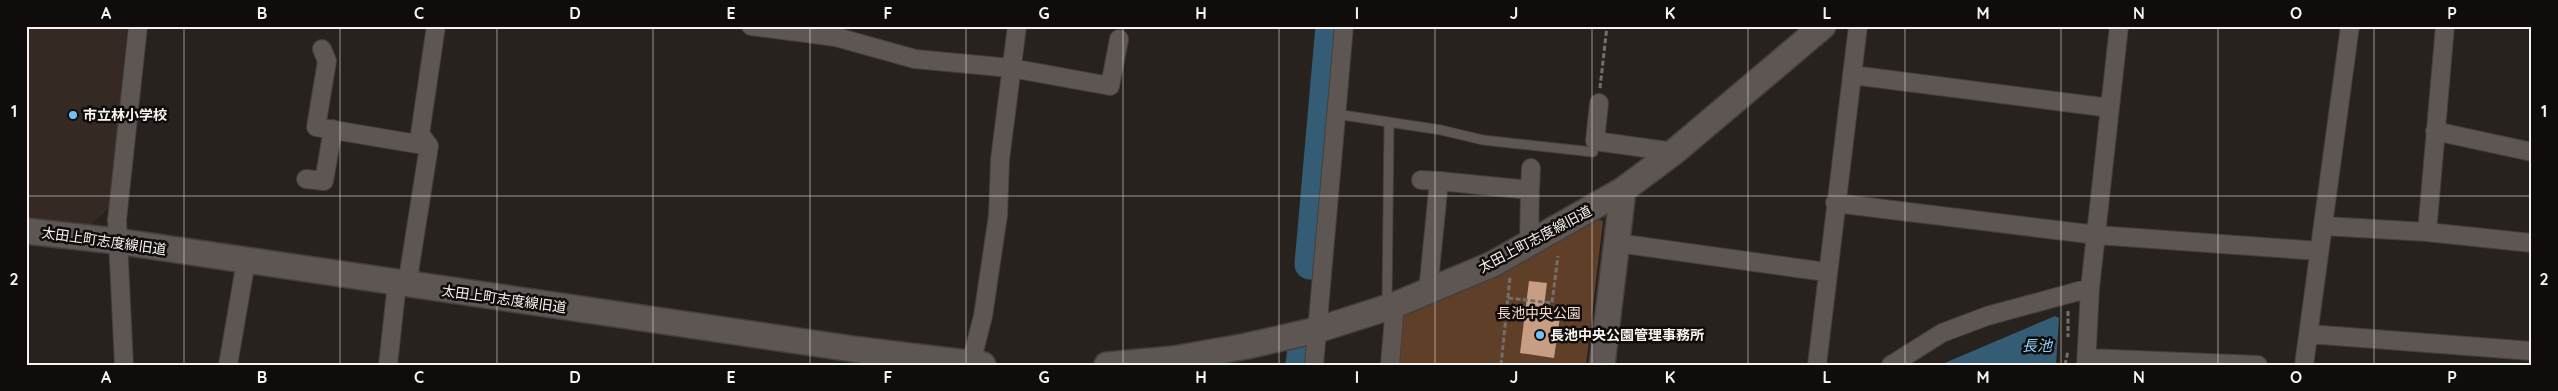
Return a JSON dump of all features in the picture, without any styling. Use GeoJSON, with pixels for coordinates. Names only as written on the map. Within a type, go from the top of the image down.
{"type":"FeatureCollection","features":[{"type":"Feature","properties":{"kind":"street"},"geometry":{"type":"LineString","coordinates":[[124,365],[116,241],[138,26]]}},
{"type":"Feature","properties":{"kind":"street"},"geometry":{"type":"LineString","coordinates":[[388,365],[429,146],[420,134],[436,26]]}},
{"type":"Feature","properties":{"kind":"street"},"geometry":{"type":"LineString","coordinates":[[751,26],[836,37],[915,59],[1011,68],[1110,86],[1119,39]]}},
{"type":"Feature","properties":{"kind":"street"},"geometry":{"type":"LineString","coordinates":[[977,364],[998,215],[1000,160],[1017,26]]}},
{"type":"Feature","properties":{"kind":"street"},"geometry":{"type":"LineString","coordinates":[[1314,365],[1344,26]]}},
{"type":"Feature","properties":{"kind":"street","name":"太田上町志度線旧道"},"geometry":{"type":"LineString","coordinates":[[1107,365],[1174,359],[1247,346],[1317,330],[1391,306],[1493,264],[1529,242],[1548,235],[1623,190],[1674,152],[1823,26]]}},
{"type":"Feature","properties":{"kind":"street"},"geometry":{"type":"LineString","coordinates":[[1817,365],[1826,272],[1858,26]]}},
{"type":"Feature","properties":{"kind":"street"},"geometry":{"type":"LineString","coordinates":[[2120,26],[2090,288],[2087,361],[2258,365]]}},
{"type":"Feature","properties":{"kind":"street"},"geometry":{"type":"LineString","coordinates":[[2304,365],[2350,26]]}},
{"type":"Feature","properties":{"kind":"street"},"geometry":{"type":"LineString","coordinates":[[2427,232],[2445,26]]}},
{"type":"Feature","properties":{"kind":"street"},"geometry":{"type":"LineString","coordinates":[[322,49],[327,61],[316,126],[429,146]]}},
{"type":"Feature","properties":{"kind":"street"},"geometry":{"type":"LineString","coordinates":[[1852,75],[2110,108]]}},
{"type":"Feature","properties":{"kind":"street"},"geometry":{"type":"LineString","coordinates":[[1599,103],[1595,141],[1674,152]]}},
{"type":"Feature","properties":{"kind":"street"},"geometry":{"type":"LineString","coordinates":[[306,179],[324,181],[333,129]]}},
{"type":"Feature","properties":{"kind":"street"},"geometry":{"type":"LineString","coordinates":[[2435,131],[2532,152]]}},
{"type":"Feature","properties":{"kind":"street"},"geometry":{"type":"LineString","coordinates":[[1529,242],[1531,168]]}},
{"type":"Feature","properties":{"kind":"street"},"geometry":{"type":"LineString","coordinates":[[1428,291],[1430,180],[1530,190]]}},
{"type":"Feature","properties":{"kind":"street"},"geometry":{"type":"LineString","coordinates":[[1602,365],[1623,190]]}},
{"type":"Feature","properties":{"kind":"street"},"geometry":{"type":"LineString","coordinates":[[1835,203],[2097,235],[2319,251]]}},
{"type":"Feature","properties":{"kind":"street"},"geometry":{"type":"LineString","coordinates":[[2324,226],[2427,232],[2532,244]]}},
{"type":"Feature","properties":{"kind":"street","name":"太田上町志度線旧道"},"geometry":{"type":"LineString","coordinates":[[26,231],[116,241],[402,284],[859,357],[977,364]]}},
{"type":"Feature","properties":{"kind":"street"},"geometry":{"type":"LineString","coordinates":[[1616,244],[1826,272]]}},
{"type":"Feature","properties":{"kind":"street"},"geometry":{"type":"LineString","coordinates":[[228,365],[246,261]]}},
{"type":"Feature","properties":{"kind":"street"},"geometry":{"type":"LineString","coordinates":[[1891,365],[1942,334],[1969,323],[2090,288]]}},
{"type":"Feature","properties":{"kind":"street"},"geometry":{"type":"LineString","coordinates":[[1390,365],[1391,306]]}},
{"type":"Feature","properties":{"kind":"street"},"geometry":{"type":"LineString","coordinates":[[2309,334],[2532,351]]}},
{"type":"Feature","properties":{"kind":"lane"},"geometry":{"type":"LineString","coordinates":[[1336,114],[1441,130],[1483,140],[1593,152],[1595,141]]}},
{"type":"Feature","properties":{"kind":"lane"},"geometry":{"type":"LineString","coordinates":[[1390,123],[1391,306]]}},
{"type":"Feature","properties":{"kind":"path"},"geometry":{"type":"LineString","coordinates":[[1599,103],[1607,26]]}},
{"type":"Feature","properties":{"kind":"path"},"geometry":{"type":"LineString","coordinates":[[1508,298],[1552,302],[1558,256]]}},
{"type":"Feature","properties":{"kind":"path"},"geometry":{"type":"LineString","coordinates":[[1501,365],[1510,269]]}},
{"type":"Feature","properties":{"kind":"path"},"geometry":{"type":"LineString","coordinates":[[2068,306],[2068,339]]}},
{"type":"Feature","properties":{"kind":"path"},"geometry":{"type":"LineString","coordinates":[[2065,365],[2069,347]]}},
{"type":"Feature","properties":{"kind":"shaded area","name":"市立林小学校"},"geometry":{"type":"Polygon","coordinates":[[[26,26],[127,26],[112,204],[89,227],[26,219],[26,26]]]}},
{"type":"Feature","properties":{"kind":"green space","name":"長池中央公園"},"geometry":{"type":"Polygon","coordinates":[[[1598,219],[1603,221],[1586,365],[1395,365],[1399,317],[1511,269],[1598,219]]]}},
{"type":"Feature","properties":{"kind":"water","name":"長池"},"geometry":{"type":"Polygon","coordinates":[[[2055,316],[2059,318],[2056,365],[1940,365],[2055,316]]]}},
{"type":"Feature","properties":{"kind":"building","name":"長池中央公園管理事務所"},"geometry":{"type":"Polygon","coordinates":[[[1529,281],[1547,283],[1543,314],[1560,317],[1554,358],[1520,353],[1529,281]]]}},
{"type":"Feature","properties":{"kind":"waterway"},"geometry":{"type":"LineString","coordinates":[[1310,264],[1331,26]]}},
{"type":"Feature","properties":{"kind":"waterway"},"geometry":{"type":"LineString","coordinates":[[1301,365],[1303,348]]}},
{"type":"Feature","properties":{"kind":"place","name":"市立林小学校"},"geometry":{"type":"Point","coordinates":[73,115]}},
{"type":"Feature","properties":{"kind":"place","name":"長池中央公園管理事務所"},"geometry":{"type":"Point","coordinates":[1540,335]}}]}
